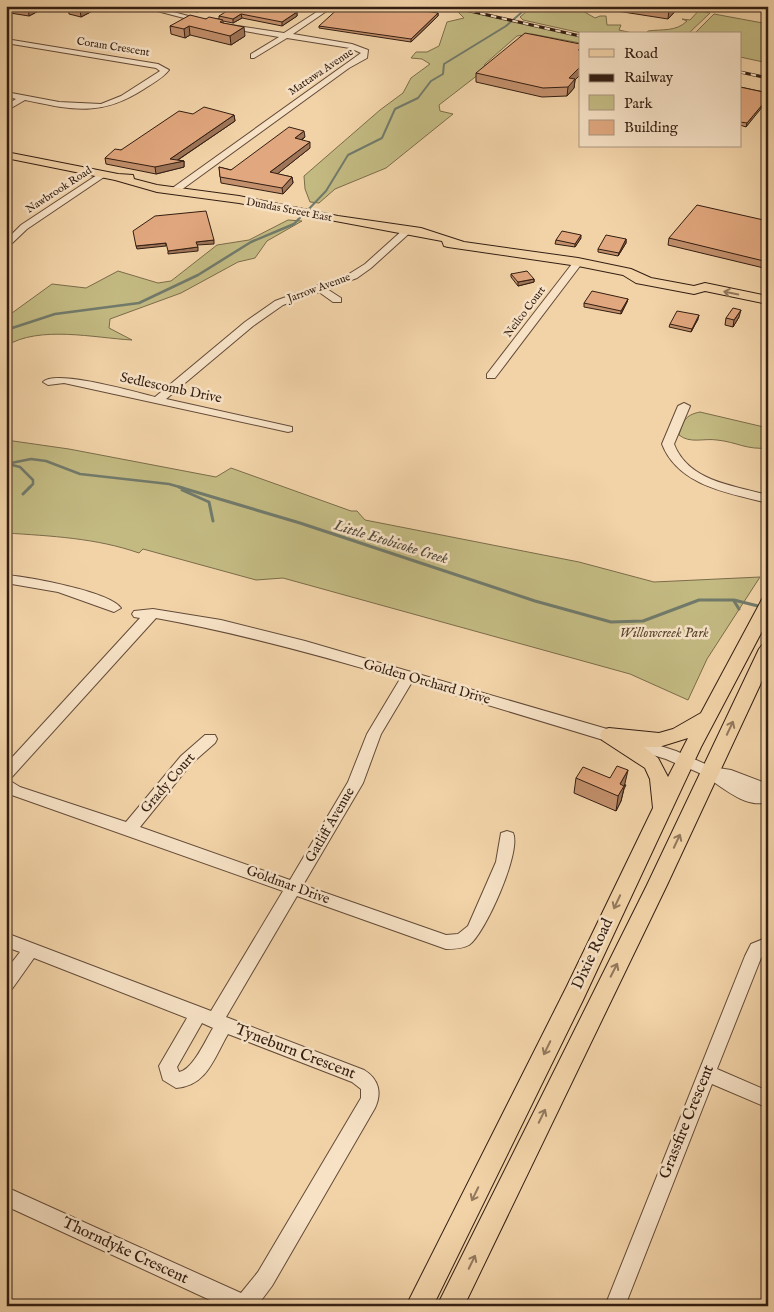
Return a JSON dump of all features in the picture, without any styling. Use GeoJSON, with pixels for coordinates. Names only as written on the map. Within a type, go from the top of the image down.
{"type":"FeatureCollection","features":[{"type":"Feature","properties":{"kind":"main road","name":"Dundas Street East"},"geometry":{"type":"LineString","coordinates":[[6,155],[118,177],[134,184],[178,188],[320,215],[355,223],[366,228],[405,233],[443,243],[459,243],[694,290],[705,287],[768,300]]}},
{"type":"Feature","properties":{"kind":"main road","name":"Dundas Street East"},"geometry":{"type":"LineString","coordinates":[[694,290],[701,297],[768,311]]}},
{"type":"Feature","properties":{"kind":"main road","name":"Dixie Road"},"geometry":{"type":"LineString","coordinates":[[419,1306],[575,993],[708,715],[768,603]]}},
{"type":"Feature","properties":{"kind":"main road","name":"Dixie Road"},"geometry":{"type":"LineString","coordinates":[[450,1306],[657,885],[768,649]]}},
{"type":"Feature","properties":{"kind":"main road"},"geometry":{"type":"LineString","coordinates":[[609,735],[650,741],[670,739],[682,734],[708,715]]}},
{"type":"Feature","properties":{"kind":"main road"},"geometry":{"type":"LineString","coordinates":[[609,735],[653,764],[662,782],[661,811]]}},
{"type":"Feature","properties":{"kind":"street"},"geometry":{"type":"LineString","coordinates":[[141,6],[208,22]]}},
{"type":"Feature","properties":{"kind":"street"},"geometry":{"type":"LineString","coordinates":[[254,56],[331,6]]}},
{"type":"Feature","properties":{"kind":"street","name":"Mattawa Avenue"},"geometry":{"type":"LineString","coordinates":[[178,188],[339,71],[364,56],[365,52],[352,46],[218,24]]}},
{"type":"Feature","properties":{"kind":"street","name":"Coram Crescent"},"geometry":{"type":"LineString","coordinates":[[6,41],[158,66],[165,70],[162,74],[106,105],[82,106],[6,94]]}},
{"type":"Feature","properties":{"kind":"street"},"geometry":{"type":"LineString","coordinates":[[6,109],[24,97]]}},
{"type":"Feature","properties":{"kind":"street","name":"Nawbrook Road"},"geometry":{"type":"LineString","coordinates":[[6,246],[24,227],[103,175]]}},
{"type":"Feature","properties":{"kind":"street","name":"Jarrow Avenue"},"geometry":{"type":"LineString","coordinates":[[158,400],[249,324],[280,303],[321,289],[363,270],[405,233]]}},
{"type":"Feature","properties":{"kind":"street","name":"Neilco Court"},"geometry":{"type":"LineString","coordinates":[[491,376],[576,265]]}},
{"type":"Feature","properties":{"kind":"street"},"geometry":{"type":"LineString","coordinates":[[321,289],[337,300]]}},
{"type":"Feature","properties":{"kind":"street","name":"Sedlescomb Drive"},"geometry":{"type":"LineString","coordinates":[[48,382],[64,380],[288,429]]}},
{"type":"Feature","properties":{"kind":"street"},"geometry":{"type":"LineString","coordinates":[[684,406],[668,444],[676,462],[695,476],[768,499]]}},
{"type":"Feature","properties":{"kind":"street"},"geometry":{"type":"LineString","coordinates":[[6,579],[44,583],[114,608]]}},
{"type":"Feature","properties":{"kind":"street","name":"Golden Orchard Drive"},"geometry":{"type":"LineString","coordinates":[[6,774],[146,614],[256,633],[609,735],[686,762],[709,772],[719,782],[759,796],[768,795]]}},
{"type":"Feature","properties":{"kind":"street","name":"Gatliff Avenue"},"geometry":{"type":"LineString","coordinates":[[213,1019],[355,783],[374,734],[407,678]]}},
{"type":"Feature","properties":{"kind":"street","name":"Grady Court"},"geometry":{"type":"LineString","coordinates":[[129,829],[186,760],[210,739]]}},
{"type":"Feature","properties":{"kind":"street","name":"Goldmar Drive"},"geometry":{"type":"LineString","coordinates":[[6,785],[15,791],[294,887],[440,941],[456,942],[466,938],[474,930],[504,862],[507,837]]}},
{"type":"Feature","properties":{"kind":"street","name":"Tyneburn Crescent"},"geometry":{"type":"LineString","coordinates":[[6,940],[361,1077],[368,1084],[371,1093],[369,1102],[265,1279],[244,1306]]}},
{"type":"Feature","properties":{"kind":"street","name":"Grassfire Crescent"},"geometry":{"type":"LineString","coordinates":[[615,1306],[753,956],[757,949],[768,944]]}},
{"type":"Feature","properties":{"kind":"street"},"geometry":{"type":"LineString","coordinates":[[6,984],[31,950]]}},
{"type":"Feature","properties":{"kind":"street"},"geometry":{"type":"LineString","coordinates":[[707,1073],[768,1100]]}},
{"type":"Feature","properties":{"kind":"street","name":"Thorndyke Crescent"},"geometry":{"type":"LineString","coordinates":[[6,1196],[244,1306]]}},
{"type":"Feature","properties":{"kind":"green space"},"geometry":{"type":"Polygon","coordinates":[[[533,6],[574,6],[595,18],[606,16],[607,25],[621,25],[619,30],[628,32],[579,32],[523,20],[520,17],[533,6]]]}},
{"type":"Feature","properties":{"kind":"green space"},"geometry":{"type":"Polygon","coordinates":[[[703,6],[706,6],[701,11],[710,13],[690,32],[647,32],[678,27],[687,21],[682,19],[690,20],[703,6]]]}},
{"type":"Feature","properties":{"kind":"green space"},"geometry":{"type":"Polygon","coordinates":[[[456,10],[579,36],[579,43],[532,34],[517,36],[485,64],[483,71],[439,105],[440,111],[453,114],[386,168],[335,189],[319,203],[310,202],[305,189],[304,176],[380,110],[403,93],[411,78],[430,64],[422,59],[411,58],[416,52],[427,52],[439,46],[447,22],[464,18],[456,10]]]}},
{"type":"Feature","properties":{"kind":"green space"},"geometry":{"type":"Polygon","coordinates":[[[714,14],[768,24],[768,63],[742,57],[742,32],[696,32],[714,14]]]}},
{"type":"Feature","properties":{"kind":"green space"},"geometry":{"type":"Polygon","coordinates":[[[288,220],[302,221],[267,241],[255,258],[238,262],[181,293],[110,319],[109,328],[132,340],[85,335],[51,334],[19,340],[6,346],[6,311],[12,313],[52,284],[86,288],[118,271],[158,283],[171,281],[217,245],[249,240],[288,220]]]}},
{"type":"Feature","properties":{"kind":"green space"},"geometry":{"type":"Polygon","coordinates":[[[700,412],[768,428],[768,448],[747,447],[717,440],[692,440],[679,435],[685,419],[700,412]]]}},
{"type":"Feature","properties":{"kind":"green space","name":"Willowcreek Park"},"geometry":{"type":"Polygon","coordinates":[[[6,440],[69,449],[216,477],[231,468],[351,511],[357,511],[365,520],[579,562],[654,582],[760,577],[707,659],[688,700],[630,674],[283,578],[256,580],[143,549],[139,553],[90,541],[6,533],[6,440]]]}},
{"type":"Feature","properties":{"kind":"building"},"geometry":{"type":"Polygon","coordinates":[[[69,6],[84,6],[80,9],[69,6]]]}},
{"type":"Feature","properties":{"kind":"building"},"geometry":{"type":"Polygon","coordinates":[[[235,6],[259,9],[268,6],[297,12],[282,22],[241,14],[233,19],[219,16],[235,6]]]}},
{"type":"Feature","properties":{"kind":"building"},"geometry":{"type":"Polygon","coordinates":[[[341,6],[392,6],[438,13],[411,39],[319,26],[341,6]]]}},
{"type":"Feature","properties":{"kind":"building"},"geometry":{"type":"Polygon","coordinates":[[[644,6],[673,6],[669,10],[644,6]]]}},
{"type":"Feature","properties":{"kind":"building"},"geometry":{"type":"Polygon","coordinates":[[[190,15],[206,19],[209,17],[223,20],[220,22],[244,27],[230,36],[189,26],[184,29],[170,26],[190,15]]]}},
{"type":"Feature","properties":{"kind":"building"},"geometry":{"type":"Polygon","coordinates":[[[525,33],[579,44],[579,68],[569,78],[575,79],[568,87],[543,88],[476,73],[525,33]]]}},
{"type":"Feature","properties":{"kind":"building"},"geometry":{"type":"Polygon","coordinates":[[[742,87],[768,93],[768,98],[747,123],[742,122],[742,87]]]}},
{"type":"Feature","properties":{"kind":"building"},"geometry":{"type":"Polygon","coordinates":[[[204,107],[234,115],[170,159],[184,161],[155,167],[105,158],[115,149],[121,150],[179,111],[193,114],[204,107]]]}},
{"type":"Feature","properties":{"kind":"building"},"geometry":{"type":"Polygon","coordinates":[[[289,127],[304,131],[295,138],[310,142],[270,172],[292,177],[282,188],[220,177],[219,167],[231,170],[289,127]]]}},
{"type":"Feature","properties":{"kind":"building"},"geometry":{"type":"Polygon","coordinates":[[[697,205],[768,221],[768,262],[669,238],[697,205]]]}},
{"type":"Feature","properties":{"kind":"building"},"geometry":{"type":"Polygon","coordinates":[[[206,211],[214,240],[196,242],[198,247],[168,251],[166,243],[136,246],[133,231],[155,216],[206,211]]]}},
{"type":"Feature","properties":{"kind":"building"},"geometry":{"type":"Polygon","coordinates":[[[562,231],[581,235],[575,244],[556,240],[562,231]]]}},
{"type":"Feature","properties":{"kind":"building"},"geometry":{"type":"Polygon","coordinates":[[[606,235],[626,239],[619,253],[598,249],[606,235]]]}},
{"type":"Feature","properties":{"kind":"building"},"geometry":{"type":"Polygon","coordinates":[[[527,271],[534,279],[518,282],[511,274],[527,271]]]}},
{"type":"Feature","properties":{"kind":"building"},"geometry":{"type":"Polygon","coordinates":[[[592,291],[628,299],[621,311],[584,303],[592,291]]]}},
{"type":"Feature","properties":{"kind":"building"},"geometry":{"type":"Polygon","coordinates":[[[733,308],[741,310],[734,320],[726,318],[733,308]]]}},
{"type":"Feature","properties":{"kind":"building"},"geometry":{"type":"Polygon","coordinates":[[[677,311],[699,315],[692,329],[670,324],[677,311]]]}},
{"type":"Feature","properties":{"kind":"building"},"geometry":{"type":"Polygon","coordinates":[[[617,766],[628,770],[620,784],[624,786],[618,796],[576,778],[583,767],[610,778],[617,766]]]}},
{"type":"Feature","properties":{"kind":"waterway","name":"Little Etobicoke Creek"},"geometry":{"type":"LineString","coordinates":[[305,213],[326,191],[348,155],[382,138],[395,109],[418,98],[431,81],[443,74],[444,64],[506,26],[529,6]]}},
{"type":"Feature","properties":{"kind":"waterway","name":"Little Etobicoke Creek"},"geometry":{"type":"LineString","coordinates":[[6,330],[55,314],[139,303],[198,275],[251,242],[294,224],[306,211]]}},
{"type":"Feature","properties":{"kind":"waterway","name":"Little Etobicoke Creek"},"geometry":{"type":"LineString","coordinates":[[6,464],[31,459],[46,461],[80,474],[169,484],[183,488]]}},
{"type":"Feature","properties":{"kind":"waterway"},"geometry":{"type":"LineString","coordinates":[[8,464],[20,467],[33,480],[33,484],[23,494]]}},
{"type":"Feature","properties":{"kind":"waterway","name":"Little Etobicoke Creek"},"geometry":{"type":"LineString","coordinates":[[179,487],[300,523],[535,601],[611,622],[643,621],[699,600],[734,600],[762,607]]}},
{"type":"Feature","properties":{"kind":"waterway"},"geometry":{"type":"LineString","coordinates":[[182,490],[209,502],[213,521]]}},
{"type":"Feature","properties":{"kind":"waterway"},"geometry":{"type":"LineString","coordinates":[[734,601],[739,609]]}},
{"type":"Feature","properties":{"kind":"railway"},"geometry":{"type":"LineString","coordinates":[[448,6],[579,36]]}},
{"type":"Feature","properties":{"kind":"railway"},"geometry":{"type":"LineString","coordinates":[[742,72],[768,78]]}}]}
